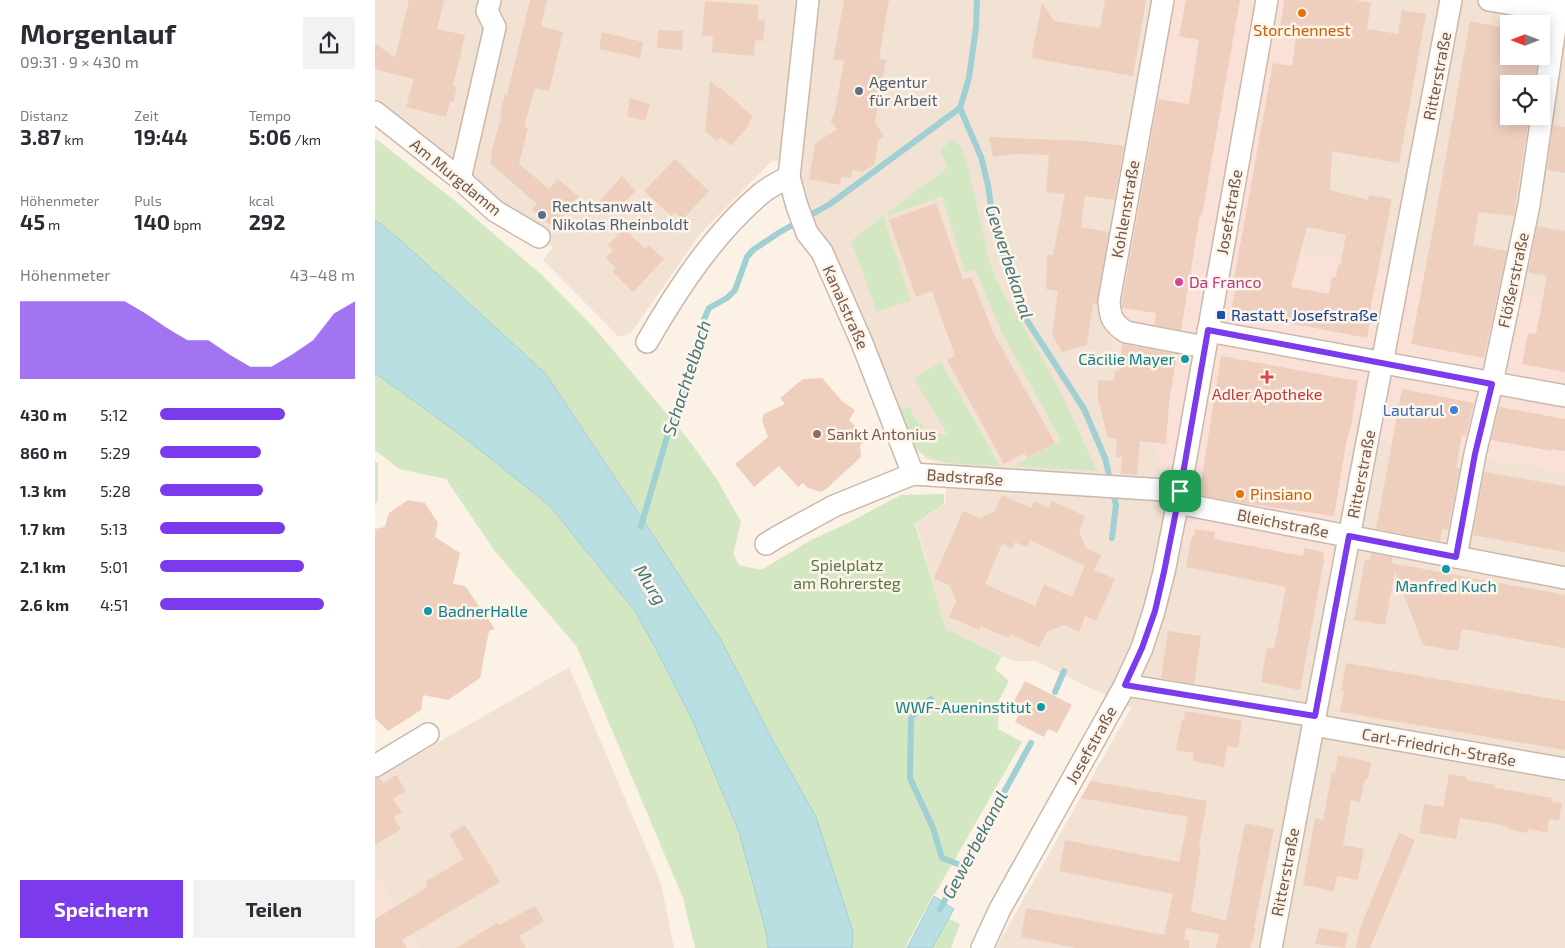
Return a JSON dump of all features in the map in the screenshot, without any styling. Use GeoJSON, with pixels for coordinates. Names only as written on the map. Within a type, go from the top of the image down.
{"type":"FeatureCollection","features":[{"type":"Feature","properties":{"kind":"street"},"geometry":{"type":"LineString","coordinates":[[460,179],[495,26],[487,11],[490,0]]}},
{"type":"Feature","properties":{"kind":"street","name":"Kanalstraße"},"geometry":{"type":"LineString","coordinates":[[808,0],[789,176],[797,206],[807,232],[822,252],[838,288],[862,343],[913,474]]}},
{"type":"Feature","properties":{"kind":"street","name":"Kohlenstraße"},"geometry":{"type":"LineString","coordinates":[[1163,0],[1109,301],[1110,315],[1116,326],[1126,332],[1207,339]]}},
{"type":"Feature","properties":{"kind":"street","name":"Josefstraße"},"geometry":{"type":"LineString","coordinates":[[982,948],[999,909],[1125,685],[1142,648],[1155,611],[1179,497],[1267,0]]}},
{"type":"Feature","properties":{"kind":"street","name":"Ritterstraße"},"geometry":{"type":"LineString","coordinates":[[1271,948],[1451,0]]}},
{"type":"Feature","properties":{"kind":"street"},"geometry":{"type":"LineString","coordinates":[[1489,0],[1560,8]]}},
{"type":"Feature","properties":{"kind":"street","name":"Flößerstraße"},"geometry":{"type":"LineString","coordinates":[[1456,557],[1475,454],[1492,384],[1529,205],[1560,8]]}},
{"type":"Feature","properties":{"kind":"street","name":"Am Murgdamm"},"geometry":{"type":"LineString","coordinates":[[375,112],[460,179],[495,211],[539,238]]}},
{"type":"Feature","properties":{"kind":"street"},"geometry":{"type":"LineString","coordinates":[[647,342],[668,306],[706,253],[733,221],[765,191],[789,176]]}},
{"type":"Feature","properties":{"kind":"street"},"geometry":{"type":"LineString","coordinates":[[1207,339],[1382,362],[1492,384],[1565,396]]}},
{"type":"Feature","properties":{"kind":"street","name":"Badstraße"},"geometry":{"type":"LineString","coordinates":[[767,544],[835,506],[913,474],[1126,488],[1179,497]]}},
{"type":"Feature","properties":{"kind":"street","name":"Bleichstraße"},"geometry":{"type":"LineString","coordinates":[[1179,497],[1349,536],[1565,578]]}},
{"type":"Feature","properties":{"kind":"street","name":"Carl-Friedrich-Straße"},"geometry":{"type":"LineString","coordinates":[[1125,685],[1565,769]]}},
{"type":"Feature","properties":{"kind":"street"},"geometry":{"type":"LineString","coordinates":[[375,766],[428,734]]}},
{"type":"Feature","properties":{"kind":"shaded area"},"geometry":{"type":"Polygon","coordinates":[[[375,0],[1565,0],[1565,948],[996,948],[1131,708],[1036,661],[1014,661],[946,629],[916,524],[945,504],[947,465],[927,459],[911,446],[799,184],[802,161],[772,161],[700,234],[631,333],[619,337],[543,260],[553,247],[499,207],[434,147],[375,101],[375,0]]]}},
{"type":"Feature","properties":{"kind":"shaded area"},"geometry":{"type":"Polygon","coordinates":[[[1154,0],[1352,0],[1300,252],[1565,299],[1565,473],[1368,437],[1342,574],[1170,540],[1177,503],[1098,313],[1154,0]]]}},
{"type":"Feature","properties":{"kind":"shaded area"},"geometry":{"type":"Polygon","coordinates":[[[569,667],[661,883],[674,948],[420,948],[375,874],[375,779],[569,667]]]}},
{"type":"Feature","properties":{"kind":"shaded area"},"geometry":{"type":"Polygon","coordinates":[[[375,874],[420,948],[375,948],[375,874]]]}},
{"type":"Feature","properties":{"kind":"green space","name":"Spielplatz am Rohrersteg"},"geometry":{"type":"Polygon","coordinates":[[[375,138],[454,200],[542,275],[596,330],[688,439],[718,481],[741,522],[733,554],[739,565],[761,570],[811,540],[901,495],[944,494],[944,504],[915,524],[946,629],[1002,656],[995,669],[1009,681],[999,700],[998,729],[1022,742],[933,895],[905,948],[852,948],[853,932],[816,817],[772,739],[721,640],[546,374],[397,237],[375,220],[375,138]]]}},
{"type":"Feature","properties":{"kind":"green space"},"geometry":{"type":"Polygon","coordinates":[[[954,138],[961,146],[968,166],[989,260],[1000,288],[1040,354],[1064,399],[1097,471],[1014,466],[1061,440],[1001,331],[975,269],[965,272],[942,196],[888,216],[887,213],[948,167],[940,151],[954,138]]]}},
{"type":"Feature","properties":{"kind":"green space"},"geometry":{"type":"Polygon","coordinates":[[[883,216],[911,300],[877,312],[851,241],[883,216]]]}},
{"type":"Feature","properties":{"kind":"green space"},"geometry":{"type":"Polygon","coordinates":[[[941,362],[1000,466],[941,461],[920,452],[913,444],[899,412],[909,406],[919,423],[928,430],[948,435],[914,378],[941,362]]]}},
{"type":"Feature","properties":{"kind":"green space"},"geometry":{"type":"Polygon","coordinates":[[[375,373],[465,438],[549,505],[635,611],[691,717],[739,832],[766,931],[768,948],[695,948],[683,898],[577,647],[494,550],[446,479],[399,469],[375,450],[375,373]]]}},
{"type":"Feature","properties":{"kind":"green space"},"geometry":{"type":"Polygon","coordinates":[[[375,461],[378,463],[378,500],[375,505],[375,461]]]}},
{"type":"Feature","properties":{"kind":"green space"},"geometry":{"type":"Polygon","coordinates":[[[947,918],[960,924],[951,948],[932,948],[947,918]]]}},
{"type":"Feature","properties":{"kind":"water","name":"Murg"},"geometry":{"type":"Polygon","coordinates":[[[375,220],[397,237],[546,374],[642,518],[721,640],[772,739],[816,817],[853,932],[852,948],[768,948],[766,931],[739,832],[691,717],[635,611],[549,505],[465,438],[375,373],[375,220]]]}},
{"type":"Feature","properties":{"kind":"water"},"geometry":{"type":"Polygon","coordinates":[[[934,896],[954,909],[932,948],[907,948],[934,896]]]}},
{"type":"Feature","properties":{"kind":"building"},"geometry":{"type":"Polygon","coordinates":[[[409,0],[444,0],[437,29],[465,35],[453,86],[457,87],[446,117],[406,107],[414,79],[375,69],[375,43],[395,58],[409,0]]]}},
{"type":"Feature","properties":{"kind":"building"},"geometry":{"type":"Polygon","coordinates":[[[530,0],[547,0],[541,26],[563,32],[549,91],[535,88],[524,127],[528,128],[519,164],[549,189],[558,179],[579,197],[553,227],[532,209],[537,204],[490,163],[502,113],[500,113],[505,94],[507,95],[530,0]]]}},
{"type":"Feature","properties":{"kind":"building","name":"Agentur für Arbeit"},"geometry":{"type":"Polygon","coordinates":[[[844,0],[889,0],[879,59],[886,60],[875,123],[884,136],[878,141],[875,164],[863,172],[853,170],[851,178],[841,177],[840,185],[809,179],[815,144],[837,129],[830,120],[834,116],[844,61],[833,60],[844,0]]]}},
{"type":"Feature","properties":{"kind":"building"},"geometry":{"type":"Polygon","coordinates":[[[1105,0],[1146,0],[1133,76],[1031,58],[1042,3],[1054,21],[1100,28],[1105,0]]]}},
{"type":"Feature","properties":{"kind":"building"},"geometry":{"type":"Polygon","coordinates":[[[1186,0],[1240,0],[1202,215],[1200,215],[1181,330],[1154,325],[1156,313],[1122,308],[1122,302],[1158,99],[1189,104],[1199,40],[1179,36],[1186,0]]]}},
{"type":"Feature","properties":{"kind":"building"},"geometry":{"type":"Polygon","coordinates":[[[1284,0],[1354,0],[1371,3],[1367,29],[1398,34],[1402,10],[1426,14],[1399,163],[1332,151],[1330,190],[1368,200],[1369,195],[1392,199],[1368,321],[1370,322],[1367,338],[1231,312],[1235,291],[1232,290],[1273,63],[1292,66],[1297,32],[1280,29],[1284,0]],[[1307,227],[1291,287],[1329,294],[1332,277],[1336,277],[1338,265],[1340,265],[1346,235],[1307,227]]]}},
{"type":"Feature","properties":{"kind":"building"},"geometry":{"type":"Polygon","coordinates":[[[705,1],[759,5],[757,20],[765,21],[763,41],[755,40],[754,56],[712,52],[713,36],[702,36],[705,1]]]}},
{"type":"Feature","properties":{"kind":"building"},"geometry":{"type":"Polygon","coordinates":[[[1470,21],[1500,27],[1500,65],[1537,65],[1535,75],[1500,75],[1500,125],[1504,125],[1504,127],[1509,125],[1528,125],[1514,216],[1479,212],[1473,245],[1507,251],[1484,358],[1411,344],[1470,21]]]}},
{"type":"Feature","properties":{"kind":"building"},"geometry":{"type":"Polygon","coordinates":[[[658,30],[683,31],[682,50],[657,48],[658,30]]]}},
{"type":"Feature","properties":{"kind":"building"},"geometry":{"type":"Polygon","coordinates":[[[602,32],[643,42],[640,58],[599,49],[602,32]]]}},
{"type":"Feature","properties":{"kind":"building"},"geometry":{"type":"Polygon","coordinates":[[[710,81],[719,89],[721,88],[753,117],[749,125],[731,146],[721,137],[717,141],[705,131],[710,81]]]}},
{"type":"Feature","properties":{"kind":"building"},"geometry":{"type":"Polygon","coordinates":[[[630,98],[650,104],[645,121],[627,116],[630,98]]]}},
{"type":"Feature","properties":{"kind":"building"},"geometry":{"type":"Polygon","coordinates":[[[1553,125],[1565,127],[1565,173],[1547,170],[1553,125]]]}},
{"type":"Feature","properties":{"kind":"building"},"geometry":{"type":"Polygon","coordinates":[[[989,137],[1085,141],[1124,146],[1114,200],[1085,196],[1081,227],[1109,232],[1097,304],[1093,303],[1087,345],[1062,352],[1052,335],[1058,291],[1046,289],[1047,255],[1053,255],[1065,194],[1046,192],[1049,155],[1013,154],[993,157],[989,137]]]}},
{"type":"Feature","properties":{"kind":"building"},"geometry":{"type":"Polygon","coordinates":[[[675,159],[709,191],[683,219],[675,212],[672,216],[644,191],[675,159]]]}},
{"type":"Feature","properties":{"kind":"building"},"geometry":{"type":"Polygon","coordinates":[[[622,176],[636,191],[612,214],[600,201],[622,176]]]}},
{"type":"Feature","properties":{"kind":"building"},"geometry":{"type":"Polygon","coordinates":[[[936,203],[963,280],[971,277],[994,334],[1055,443],[1027,458],[1024,453],[1004,464],[947,360],[955,356],[932,291],[916,297],[889,220],[936,203]]]}},
{"type":"Feature","properties":{"kind":"building"},"geometry":{"type":"Polygon","coordinates":[[[1537,226],[1565,231],[1565,372],[1522,364],[1528,333],[1536,334],[1547,276],[1528,273],[1537,226]]]}},
{"type":"Feature","properties":{"kind":"building"},"geometry":{"type":"Polygon","coordinates":[[[624,228],[645,249],[648,245],[664,259],[633,292],[613,272],[616,268],[606,258],[613,250],[608,245],[624,228]]]}},
{"type":"Feature","properties":{"kind":"building"},"geometry":{"type":"Polygon","coordinates":[[[1122,344],[1177,354],[1169,403],[1166,444],[1140,441],[1137,475],[1121,474],[1122,457],[1116,457],[1117,439],[1108,438],[1098,400],[1098,380],[1114,381],[1115,371],[1119,371],[1122,344]]]}},
{"type":"Feature","properties":{"kind":"building"},"geometry":{"type":"Polygon","coordinates":[[[1221,356],[1358,381],[1334,516],[1199,495],[1221,356]]]}},
{"type":"Feature","properties":{"kind":"building","name":"Sankt Antonius"},"geometry":{"type":"Polygon","coordinates":[[[822,378],[843,402],[855,410],[849,420],[867,439],[860,445],[861,457],[821,492],[808,488],[803,483],[798,487],[779,466],[754,487],[735,464],[768,437],[762,421],[764,414],[785,404],[780,398],[803,379],[822,378]]]}},
{"type":"Feature","properties":{"kind":"building"},"geometry":{"type":"Polygon","coordinates":[[[1402,389],[1474,403],[1466,436],[1462,435],[1456,467],[1460,468],[1448,530],[1442,529],[1440,541],[1376,529],[1402,389]]]}},
{"type":"Feature","properties":{"kind":"building"},"geometry":{"type":"Polygon","coordinates":[[[1499,407],[1565,419],[1565,451],[1552,449],[1552,451],[1491,440],[1499,407]]]}},
{"type":"Feature","properties":{"kind":"building"},"geometry":{"type":"Polygon","coordinates":[[[1484,472],[1565,486],[1565,552],[1473,535],[1484,472]]]}},
{"type":"Feature","properties":{"kind":"building"},"geometry":{"type":"Polygon","coordinates":[[[1002,495],[1031,508],[1034,501],[1048,508],[1052,501],[1085,516],[1079,531],[1086,548],[1101,555],[1094,570],[1115,579],[1096,621],[1085,616],[1079,632],[1064,625],[1047,632],[1039,647],[1010,634],[1009,638],[981,626],[979,630],[949,617],[956,602],[950,586],[934,578],[963,511],[979,518],[994,512],[1002,495]],[[1030,540],[1027,547],[1015,542],[1012,549],[1002,544],[985,584],[1035,606],[1044,585],[1072,597],[1085,566],[1030,540]]]}},
{"type":"Feature","properties":{"kind":"building","name":"BadnerHalle"},"geometry":{"type":"Polygon","coordinates":[[[408,500],[425,503],[438,523],[435,537],[460,553],[453,584],[465,586],[495,629],[489,631],[480,678],[448,700],[423,695],[421,710],[388,731],[375,718],[375,529],[385,527],[389,513],[408,500]]]}},
{"type":"Feature","properties":{"kind":"building"},"geometry":{"type":"Polygon","coordinates":[[[1195,529],[1215,532],[1214,539],[1303,556],[1304,548],[1324,552],[1300,690],[1261,682],[1267,648],[1274,649],[1286,587],[1186,567],[1195,529]]]}},
{"type":"Feature","properties":{"kind":"building"},"geometry":{"type":"Polygon","coordinates":[[[1371,553],[1393,557],[1391,563],[1565,595],[1565,648],[1462,629],[1458,651],[1423,645],[1395,571],[1385,625],[1354,620],[1365,559],[1370,560],[1371,553]]]}},
{"type":"Feature","properties":{"kind":"building"},"geometry":{"type":"Polygon","coordinates":[[[1168,631],[1201,636],[1194,684],[1161,678],[1168,631]]]}},
{"type":"Feature","properties":{"kind":"building"},"geometry":{"type":"Polygon","coordinates":[[[1346,663],[1565,701],[1565,750],[1340,712],[1344,691],[1341,691],[1346,663]]]}},
{"type":"Feature","properties":{"kind":"building","name":"WWF-Aueninstitut"},"geometry":{"type":"Polygon","coordinates":[[[1025,681],[1072,705],[1057,733],[1048,729],[1044,737],[1015,722],[1019,714],[1010,709],[1025,681]]]}},
{"type":"Feature","properties":{"kind":"building"},"geometry":{"type":"Polygon","coordinates":[[[1185,711],[1242,721],[1238,748],[1227,746],[1224,767],[1193,761],[1194,753],[1176,750],[1185,711]]]}},
{"type":"Feature","properties":{"kind":"building"},"geometry":{"type":"Polygon","coordinates":[[[1338,755],[1371,762],[1368,779],[1365,779],[1360,802],[1351,800],[1343,845],[1364,849],[1358,880],[1337,876],[1334,891],[1303,885],[1315,818],[1323,820],[1332,772],[1335,773],[1338,755]]]}},
{"type":"Feature","properties":{"kind":"building"},"geometry":{"type":"Polygon","coordinates":[[[1449,774],[1467,777],[1466,780],[1495,785],[1495,788],[1553,798],[1552,802],[1562,803],[1559,821],[1549,819],[1547,833],[1528,829],[1527,833],[1508,829],[1508,826],[1460,818],[1456,839],[1419,833],[1424,804],[1443,807],[1449,774]]]}},
{"type":"Feature","properties":{"kind":"building"},"geometry":{"type":"Polygon","coordinates":[[[396,775],[406,791],[393,799],[402,812],[393,817],[401,829],[375,845],[375,778],[379,777],[383,783],[396,775]]]}},
{"type":"Feature","properties":{"kind":"building"},"geometry":{"type":"Polygon","coordinates":[[[1091,781],[1207,801],[1191,911],[1226,921],[1245,823],[1274,829],[1254,928],[1256,929],[1250,948],[1216,948],[1219,934],[1186,928],[1184,939],[1189,940],[1189,948],[1077,948],[1021,937],[1026,908],[1164,935],[1173,894],[1059,871],[1065,840],[1179,862],[1188,817],[1081,798],[1091,781]]]}},
{"type":"Feature","properties":{"kind":"building"},"geometry":{"type":"Polygon","coordinates":[[[465,825],[500,882],[402,940],[407,948],[375,948],[375,919],[428,887],[425,882],[464,859],[449,834],[465,825]]]}},
{"type":"Feature","properties":{"kind":"building"},"geometry":{"type":"Polygon","coordinates":[[[1399,833],[1415,840],[1370,948],[1356,948],[1360,928],[1399,833]]]}},
{"type":"Feature","properties":{"kind":"building"},"geometry":{"type":"Polygon","coordinates":[[[535,906],[544,921],[519,936],[526,948],[456,948],[497,923],[499,925],[535,906]]]}},
{"type":"Feature","properties":{"kind":"building"},"geometry":{"type":"Polygon","coordinates":[[[1319,928],[1348,933],[1345,948],[1315,944],[1319,928]]]}},
{"type":"Feature","properties":{"kind":"waterway","name":"Gewerbekanal"},"geometry":{"type":"LineString","coordinates":[[977,0],[976,27],[969,78],[960,108],[981,157],[988,185],[994,227],[1026,319],[1084,409],[1105,458],[1116,505],[1112,538]]}},
{"type":"Feature","properties":{"kind":"waterway","name":"Schachtelbach"},"geometry":{"type":"LineString","coordinates":[[641,526],[669,430],[686,385],[705,317],[709,308],[727,298],[735,290],[747,257],[753,250],[780,232],[830,204],[960,108]]}},
{"type":"Feature","properties":{"kind":"waterway","name":"Gewerbekanal"},"geometry":{"type":"LineString","coordinates":[[1055,692],[1064,671]]}},
{"type":"Feature","properties":{"kind":"waterway"},"geometry":{"type":"LineString","coordinates":[[931,699],[911,718],[910,778],[933,828],[942,858],[963,866]]}},
{"type":"Feature","properties":{"kind":"waterway","name":"Gewerbekanal"},"geometry":{"type":"LineString","coordinates":[[940,909],[1031,743]]}},
{"type":"Feature","properties":{"kind":"place","name":"Storchennest"},"geometry":{"type":"Point","coordinates":[1302,13]}},
{"type":"Feature","properties":{"kind":"place","name":"Agentur für Arbeit"},"geometry":{"type":"Point","coordinates":[859,91]}},
{"type":"Feature","properties":{"kind":"place","name":"Rechtsanwalt Nikolas Rheinboldt"},"geometry":{"type":"Point","coordinates":[542,215]}},
{"type":"Feature","properties":{"kind":"place","name":"Da Franco"},"geometry":{"type":"Point","coordinates":[1179,282]}},
{"type":"Feature","properties":{"kind":"place","name":"Rastatt, Josefstraße"},"geometry":{"type":"Point","coordinates":[1221,315]}},
{"type":"Feature","properties":{"kind":"place","name":"Cäcilie Mayer"},"geometry":{"type":"Point","coordinates":[1185,359]}},
{"type":"Feature","properties":{"kind":"place","name":"Adler Apotheke"},"geometry":{"type":"Point","coordinates":[1267,377]}},
{"type":"Feature","properties":{"kind":"place","name":"Lautarul"},"geometry":{"type":"Point","coordinates":[1454,410]}},
{"type":"Feature","properties":{"kind":"place","name":"Sankt Antonius"},"geometry":{"type":"Point","coordinates":[817,434]}},
{"type":"Feature","properties":{"kind":"place","name":"Pinsiano"},"geometry":{"type":"Point","coordinates":[1240,494]}},
{"type":"Feature","properties":{"kind":"place","name":"Manfred Kuch"},"geometry":{"type":"Point","coordinates":[1446,569]}},
{"type":"Feature","properties":{"kind":"place","name":"BadnerHalle"},"geometry":{"type":"Point","coordinates":[428,611]}},
{"type":"Feature","properties":{"kind":"place","name":"WWF-Aueninstitut"},"geometry":{"type":"Point","coordinates":[1041,707]}},
{"type":"Feature","properties":{"kind":"route"},"geometry":{"type":"LineString","coordinates":[[1208,330],[1492,384],[1475,454],[1456,557],[1349,536],[1315,716],[1125,685],[1142,648],[1155,611],[1180,491],[1208,330]]}}]}
